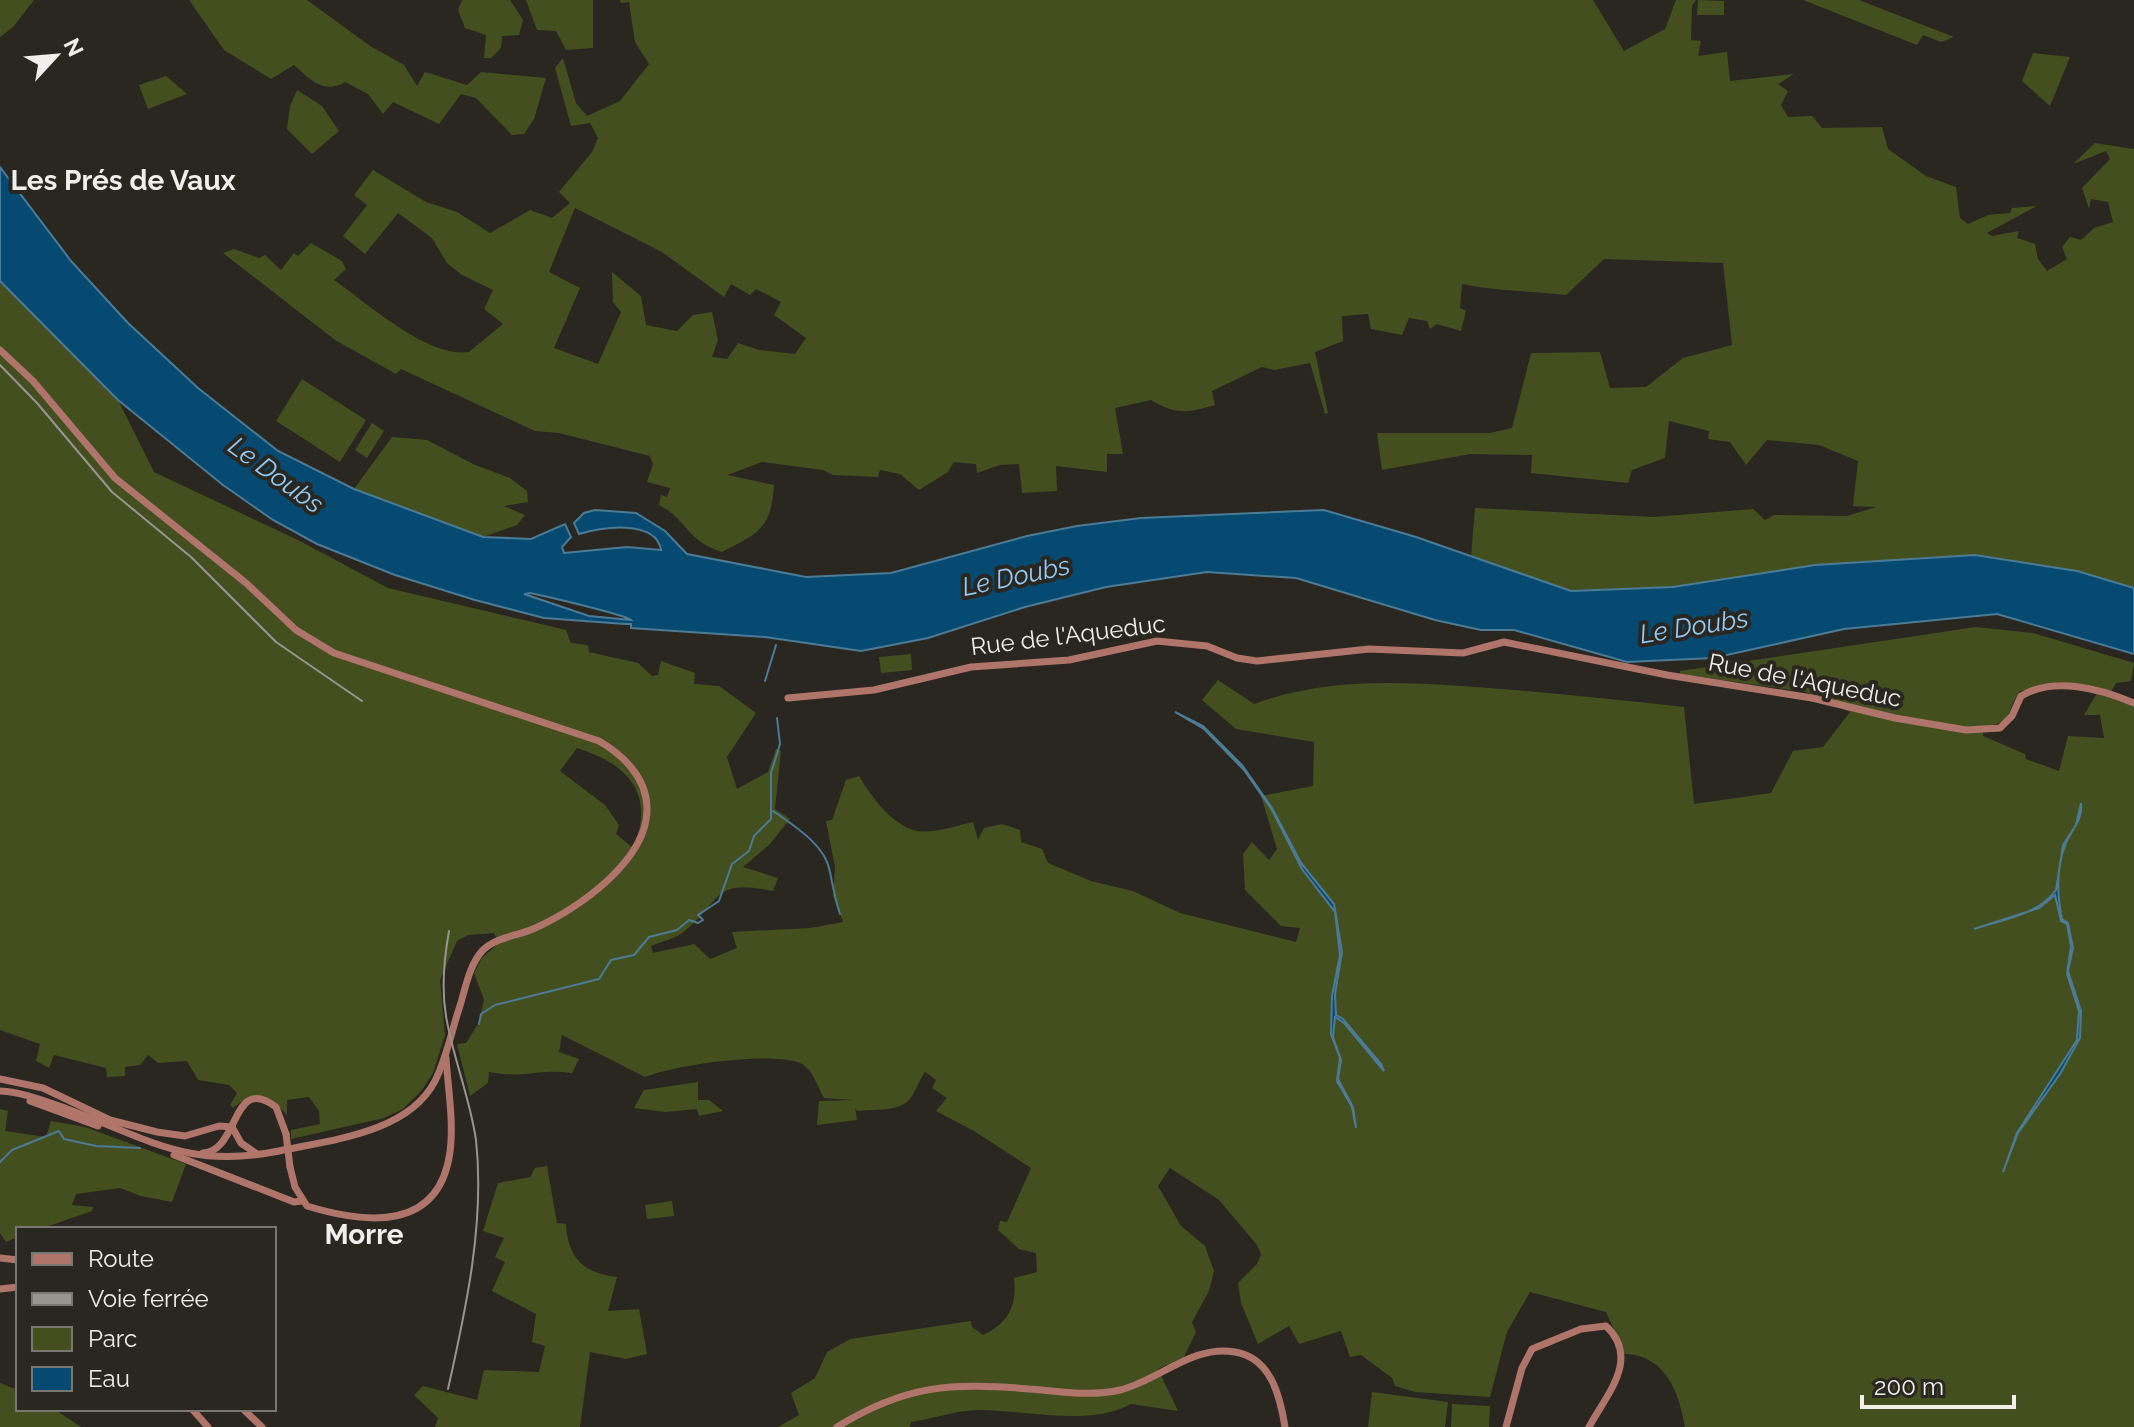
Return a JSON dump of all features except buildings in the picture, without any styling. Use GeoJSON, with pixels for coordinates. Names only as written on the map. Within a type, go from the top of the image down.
{"type":"FeatureCollection","features":[{"type":"Feature","properties":{"kind":"street"},"geometry":{"type":"LineString","coordinates":[[0,350],[33,381],[115,478],[246,583],[296,630],[334,653],[599,741],[625,760],[642,786],[646,820],[640,843],[632,854],[604,883],[546,922],[498,940],[483,951],[473,965],[428,1092],[397,1118],[367,1130],[259,1155],[232,1158],[181,1153],[157,1146]]}},
{"type":"Feature","properties":{"kind":"street","name":"Rue de l'Aqueduc"},"geometry":{"type":"LineString","coordinates":[[788,698],[874,690],[971,667],[1069,660],[1123,646],[1166,640],[1207,646],[1237,658],[1257,661],[1369,649],[1463,653],[1504,642],[1667,675],[1812,698],[1895,718],[1983,731],[2000,728],[2012,716],[2021,696],[2044,687],[2079,686],[2134,703]]}},
{"type":"Feature","properties":{"kind":"street"},"geometry":{"type":"LineString","coordinates":[[0,1093],[50,1103],[280,1197],[302,1201],[322,1211],[370,1221],[395,1217],[418,1206],[438,1188],[446,1168],[450,1140],[445,1051]]}},
{"type":"Feature","properties":{"kind":"street"},"geometry":{"type":"LineString","coordinates":[[0,1079],[43,1088],[110,1120],[185,1136],[219,1126],[232,1127]]}},
{"type":"Feature","properties":{"kind":"street"},"geometry":{"type":"LineString","coordinates":[[181,1153],[213,1152],[223,1145],[243,1104],[261,1100],[276,1107],[286,1134],[290,1167],[302,1201]]}},
{"type":"Feature","properties":{"kind":"street"},"geometry":{"type":"LineString","coordinates":[[232,1127],[241,1143],[259,1155]]}},
{"type":"Feature","properties":{"kind":"street"},"geometry":{"type":"LineString","coordinates":[[1506,1427],[1522,1368],[1532,1349],[1581,1329],[1606,1326],[1622,1357],[1622,1369],[1589,1427]]}},
{"type":"Feature","properties":{"kind":"street"},"geometry":{"type":"LineString","coordinates":[[837,1427],[881,1401],[918,1391],[976,1384],[1086,1395],[1123,1389],[1186,1360],[1223,1351],[1235,1352],[1259,1363],[1279,1396],[1285,1427]]}},
{"type":"Feature","properties":{"kind":"street"},"geometry":{"type":"LineString","coordinates":[[194,1411],[208,1427]]}},
{"type":"Feature","properties":{"kind":"street"},"geometry":{"type":"LineString","coordinates":[[245,1411],[262,1427]]}},
{"type":"Feature","properties":{"kind":"green space"},"geometry":{"type":"Polygon","coordinates":[[[0,0],[34,0],[13,27],[0,37],[0,0]]]}},
{"type":"Feature","properties":{"kind":"green space"},"geometry":{"type":"Polygon","coordinates":[[[189,0],[307,0],[370,46],[404,65],[417,86],[425,72],[467,85],[481,72],[546,78],[534,119],[524,134],[512,135],[476,98],[461,94],[439,124],[393,102],[383,114],[368,94],[345,82],[330,87],[317,84],[294,65],[271,79],[224,50],[189,0]]]}},
{"type":"Feature","properties":{"kind":"green space"},"geometry":{"type":"Polygon","coordinates":[[[462,0],[510,0],[523,20],[519,35],[502,36],[501,48],[491,58],[484,58],[486,35],[465,28],[458,10],[462,0]]]}},
{"type":"Feature","properties":{"kind":"green space"},"geometry":{"type":"Polygon","coordinates":[[[526,0],[593,0],[593,48],[566,50],[556,31],[537,30],[526,0]]]}},
{"type":"Feature","properties":{"kind":"green space"},"geometry":{"type":"Polygon","coordinates":[[[620,0],[1593,0],[1624,51],[1665,29],[1676,0],[1696,0],[1692,6],[1691,40],[1701,41],[1698,56],[1727,52],[1730,81],[1794,74],[1778,84],[1788,91],[1781,105],[1788,117],[1812,116],[1822,128],[1882,127],[1888,149],[1926,176],[1956,187],[1960,218],[1968,224],[1988,215],[2010,213],[2012,208],[2037,206],[1987,233],[1992,236],[2019,231],[2017,238],[2035,244],[2038,259],[2047,271],[2067,259],[2062,247],[2070,237],[2081,240],[2094,228],[2113,222],[2108,202],[2091,199],[2089,209],[2082,188],[2110,159],[2106,151],[2073,164],[2095,143],[2134,149],[2134,588],[2077,571],[1975,555],[1815,565],[1673,587],[1571,591],[1471,557],[1475,508],[1654,517],[1753,509],[1765,520],[1774,515],[1847,516],[1876,507],[1853,506],[1858,461],[1819,445],[1767,440],[1746,465],[1730,442],[1708,439],[1709,431],[1669,421],[1665,458],[1632,470],[1628,483],[1531,473],[1532,455],[1470,454],[1382,470],[1377,433],[1490,433],[1512,428],[1531,353],[1600,352],[1610,388],[1646,387],[1683,358],[1732,345],[1723,263],[1604,259],[1566,295],[1462,284],[1460,308],[1466,311],[1461,331],[1437,324],[1430,329],[1427,321],[1409,318],[1402,335],[1371,329],[1368,314],[1342,316],[1343,341],[1315,352],[1328,413],[1325,414],[1310,363],[1274,370],[1262,367],[1212,391],[1215,405],[1197,410],[1175,410],[1151,400],[1115,408],[1123,454],[1107,454],[1107,472],[1056,466],[1057,491],[1022,493],[1019,464],[1000,465],[977,473],[976,464],[954,462],[948,472],[919,490],[900,474],[880,470],[878,477],[833,475],[823,470],[762,462],[727,475],[774,485],[766,521],[745,540],[722,552],[701,542],[659,505],[661,495],[667,497],[670,488],[647,482],[653,464],[650,456],[559,433],[535,431],[401,369],[396,374],[335,340],[223,253],[234,249],[259,258],[265,255],[281,270],[294,253],[298,256],[311,243],[342,261],[346,269],[334,280],[399,327],[435,347],[469,352],[503,324],[484,309],[493,290],[462,275],[447,263],[432,238],[398,213],[365,254],[343,236],[367,205],[354,195],[373,170],[426,202],[457,212],[490,233],[530,210],[552,218],[570,203],[559,192],[592,152],[598,138],[590,123],[571,126],[555,68],[563,58],[576,103],[587,116],[620,101],[649,64],[635,42],[629,2],[621,3],[620,0]],[[575,208],[549,272],[580,288],[554,348],[598,364],[621,312],[613,302],[612,272],[641,296],[646,325],[677,331],[693,315],[712,312],[718,340],[712,357],[727,359],[738,343],[759,350],[795,354],[806,338],[774,315],[781,302],[756,289],[750,295],[731,284],[724,297],[662,252],[575,208]]]}},
{"type":"Feature","properties":{"kind":"green space"},"geometry":{"type":"Polygon","coordinates":[[[1698,0],[1724,1],[1724,15],[1697,15],[1698,0]]]}},
{"type":"Feature","properties":{"kind":"green space"},"geometry":{"type":"Polygon","coordinates":[[[1803,0],[1859,0],[1954,37],[1941,42],[1923,35],[1917,45],[1803,0]]]}},
{"type":"Feature","properties":{"kind":"green space"},"geometry":{"type":"Polygon","coordinates":[[[2033,53],[2070,57],[2050,106],[2022,81],[2033,53]]]}},
{"type":"Feature","properties":{"kind":"green space"},"geometry":{"type":"Polygon","coordinates":[[[166,76],[187,94],[148,109],[139,85],[166,76]]]}},
{"type":"Feature","properties":{"kind":"green space"},"geometry":{"type":"Polygon","coordinates":[[[297,90],[322,106],[339,131],[312,154],[287,129],[290,106],[297,90]]]}},
{"type":"Feature","properties":{"kind":"green space"},"geometry":{"type":"Polygon","coordinates":[[[0,281],[118,400],[154,472],[298,540],[388,588],[566,630],[571,643],[588,645],[589,652],[638,663],[652,676],[658,675],[661,661],[695,673],[694,684],[719,686],[756,713],[727,757],[737,789],[768,772],[776,749],[781,751],[775,809],[790,819],[769,845],[743,867],[778,878],[773,891],[739,887],[729,889],[682,933],[651,946],[653,953],[694,944],[710,959],[737,948],[732,932],[810,928],[843,922],[833,896],[835,867],[826,821],[832,820],[846,780],[859,776],[883,809],[908,828],[930,831],[973,822],[978,840],[984,828],[1002,824],[1020,830],[1021,842],[1042,849],[1048,863],[1091,881],[1133,891],[1180,913],[1296,942],[1300,928],[1281,926],[1245,890],[1243,854],[1252,842],[1269,860],[1277,849],[1261,796],[1313,786],[1314,742],[1236,729],[1202,700],[1218,680],[1254,704],[1311,689],[1400,683],[1513,690],[1684,707],[1694,804],[1771,793],[1793,751],[1823,747],[1850,712],[1806,692],[1680,674],[1680,671],[1976,627],[2033,633],[2134,663],[2131,681],[2116,683],[2110,694],[2134,703],[2134,1427],[1685,1427],[1679,1401],[1668,1378],[1650,1361],[1625,1354],[1606,1312],[1530,1292],[1507,1332],[1490,1397],[1415,1392],[1395,1386],[1392,1378],[1361,1355],[1350,1357],[1341,1331],[1299,1344],[1289,1326],[1258,1344],[1241,1303],[1238,1283],[1257,1264],[1261,1254],[1257,1245],[1219,1200],[1170,1168],[1158,1186],[1181,1226],[1205,1246],[1214,1271],[1209,1291],[1192,1322],[1196,1332],[1184,1357],[1158,1369],[1178,1411],[1131,1404],[1096,1415],[1077,1416],[978,1410],[911,1422],[910,1427],[778,1427],[799,1415],[791,1393],[815,1378],[827,1352],[850,1339],[971,1321],[972,1327],[983,1335],[999,1325],[1009,1312],[1014,1297],[1014,1278],[1037,1272],[1036,1253],[1019,1249],[998,1230],[1000,1221],[1007,1222],[1031,1168],[974,1131],[936,1111],[947,1098],[932,1088],[936,1080],[925,1072],[903,1105],[857,1111],[855,1108],[857,1120],[817,1125],[819,1101],[854,1100],[824,1098],[811,1074],[800,1063],[767,1058],[722,1061],[645,1077],[562,1035],[559,1052],[579,1059],[572,1073],[489,1072],[488,1083],[470,1096],[457,1044],[466,1043],[478,1024],[484,1000],[474,973],[482,958],[499,943],[494,933],[468,935],[457,941],[440,980],[445,1035],[433,1073],[422,1090],[403,1109],[384,1118],[291,1139],[291,1130],[320,1124],[319,1111],[309,1097],[287,1100],[287,1115],[262,1097],[248,1099],[233,1108],[230,1105],[237,1093],[229,1085],[198,1080],[187,1061],[158,1063],[148,1055],[140,1065],[125,1067],[125,1076],[107,1077],[106,1068],[54,1055],[49,1068],[36,1061],[40,1044],[0,1030],[0,281]],[[2060,682],[2020,691],[2008,716],[2000,723],[1983,726],[1983,736],[2025,754],[2026,759],[2059,771],[2068,736],[2104,738],[2100,715],[2084,715],[2099,690],[2060,682]],[[577,748],[560,771],[605,805],[619,825],[616,834],[633,848],[641,812],[633,784],[610,763],[577,748]]]}},
{"type":"Feature","properties":{"kind":"green space"},"geometry":{"type":"Polygon","coordinates":[[[302,379],[366,420],[340,462],[276,421],[302,379]]]}},
{"type":"Feature","properties":{"kind":"green space"},"geometry":{"type":"Polygon","coordinates":[[[372,423],[384,431],[367,458],[355,450],[372,423]]]}},
{"type":"Feature","properties":{"kind":"green space"},"geometry":{"type":"Polygon","coordinates":[[[392,437],[427,440],[473,464],[510,478],[527,491],[528,502],[504,506],[525,515],[517,525],[483,537],[354,489],[392,437]]]}},
{"type":"Feature","properties":{"kind":"green space"},"geometry":{"type":"Polygon","coordinates":[[[911,654],[912,670],[881,673],[879,657],[911,654]]]}},
{"type":"Feature","properties":{"kind":"green space"},"geometry":{"type":"Polygon","coordinates":[[[698,1082],[698,1100],[709,1100],[723,1111],[699,1116],[697,1109],[665,1112],[634,1108],[644,1090],[698,1082]]]}},
{"type":"Feature","properties":{"kind":"green space"},"geometry":{"type":"Polygon","coordinates":[[[0,1109],[8,1111],[5,1131],[46,1137],[51,1121],[85,1127],[186,1164],[172,1202],[120,1188],[76,1194],[72,1205],[93,1207],[92,1211],[46,1227],[16,1227],[16,1238],[6,1242],[0,1233],[0,1109]]]}},
{"type":"Feature","properties":{"kind":"green space"},"geometry":{"type":"Polygon","coordinates":[[[547,1166],[557,1223],[566,1224],[574,1255],[595,1272],[617,1277],[608,1311],[639,1309],[647,1354],[626,1359],[590,1352],[580,1427],[435,1427],[438,1418],[414,1395],[423,1386],[477,1400],[484,1370],[539,1372],[545,1346],[532,1342],[536,1314],[492,1291],[505,1262],[495,1257],[504,1238],[483,1231],[498,1183],[530,1177],[535,1168],[547,1166]]]}},
{"type":"Feature","properties":{"kind":"green space"},"geometry":{"type":"Polygon","coordinates":[[[672,1201],[674,1216],[647,1219],[645,1205],[672,1201]]]}},
{"type":"Feature","properties":{"kind":"green space"},"geometry":{"type":"Polygon","coordinates":[[[0,1383],[16,1389],[16,1411],[57,1411],[81,1427],[0,1427],[0,1383]]]}},
{"type":"Feature","properties":{"kind":"green space"},"geometry":{"type":"Polygon","coordinates":[[[1372,1392],[1448,1402],[1445,1427],[1368,1427],[1372,1392]]]}},
{"type":"Feature","properties":{"kind":"green space"},"geometry":{"type":"Polygon","coordinates":[[[1452,1404],[1490,1406],[1489,1427],[1451,1427],[1452,1404]]]}},
{"type":"Feature","properties":{"kind":"water","name":"Le Doubs"},"geometry":{"type":"Polygon","coordinates":[[[0,167],[71,261],[128,323],[198,388],[278,451],[354,489],[483,537],[531,539],[565,524],[571,537],[562,547],[564,553],[627,547],[661,550],[657,540],[638,529],[600,529],[579,534],[574,523],[584,513],[595,510],[636,513],[665,531],[687,554],[806,577],[891,573],[1027,536],[1077,526],[1141,518],[1324,510],[1416,537],[1571,591],[1673,587],[1815,565],[1975,555],[2077,571],[2134,588],[2134,654],[1997,614],[1844,629],[1713,658],[1627,662],[1514,630],[1481,630],[1435,620],[1296,578],[1207,572],[1106,587],[1025,607],[928,638],[861,651],[765,637],[631,628],[631,624],[544,618],[395,575],[317,544],[273,520],[223,485],[118,400],[0,281],[0,167]],[[524,594],[589,616],[631,620],[601,610],[524,594]]]}},
{"type":"Feature","properties":{"kind":"water"},"geometry":{"type":"Polygon","coordinates":[[[1175,712],[1203,726],[1242,765],[1272,808],[1301,863],[1334,904],[1342,952],[1335,994],[1336,1015],[1343,1019],[1384,1071],[1344,1023],[1335,1017],[1333,1037],[1341,1060],[1338,1079],[1353,1107],[1356,1128],[1352,1107],[1337,1081],[1340,1058],[1331,1034],[1332,996],[1340,955],[1335,912],[1302,869],[1272,810],[1244,770],[1204,729],[1175,712]]]}},
{"type":"Feature","properties":{"kind":"water"},"geometry":{"type":"Polygon","coordinates":[[[2076,825],[2063,852],[2058,891],[2062,919],[2068,923],[2073,948],[2068,971],[2081,1011],[2080,1038],[2060,1074],[2018,1133],[2003,1172],[2017,1133],[2077,1040],[2079,1011],[2067,974],[2071,946],[2067,924],[2061,921],[2055,895],[2039,908],[2028,911],[2056,890],[2063,845],[2076,825]]]}},
{"type":"Feature","properties":{"kind":"waterway"},"geometry":{"type":"LineString","coordinates":[[765,681],[776,645]]}},
{"type":"Feature","properties":{"kind":"waterway"},"geometry":{"type":"LineString","coordinates":[[479,1024],[481,1014],[495,1005],[599,979],[611,960],[634,955],[649,937],[677,930],[689,920],[698,923],[703,920],[698,915],[719,901],[732,864],[749,851],[754,836],[771,819],[771,773],[780,744],[777,718]]}},
{"type":"Feature","properties":{"kind":"waterway"},"geometry":{"type":"LineString","coordinates":[[773,811],[808,837],[822,853],[840,914]]}},
{"type":"Feature","properties":{"kind":"waterway"},"geometry":{"type":"LineString","coordinates":[[0,1162],[12,1150],[59,1131],[64,1139],[96,1146],[140,1148]]}},
{"type":"Feature","properties":{"kind":"railway"},"geometry":{"type":"LineString","coordinates":[[0,365],[37,403],[112,492],[191,557],[276,642],[362,701]]}},
{"type":"Feature","properties":{"kind":"railway"},"geometry":{"type":"LineString","coordinates":[[448,1389],[472,1265],[478,1202],[476,1140],[444,1005],[449,931]]}},
{"type":"Feature","properties":{"kind":"district","name":"Les Prés de Vaux"},"geometry":{"type":"Point","coordinates":[123,180]}},
{"type":"Feature","properties":{"kind":"district","name":"Morre"},"geometry":{"type":"Point","coordinates":[364,1234]}}]}
